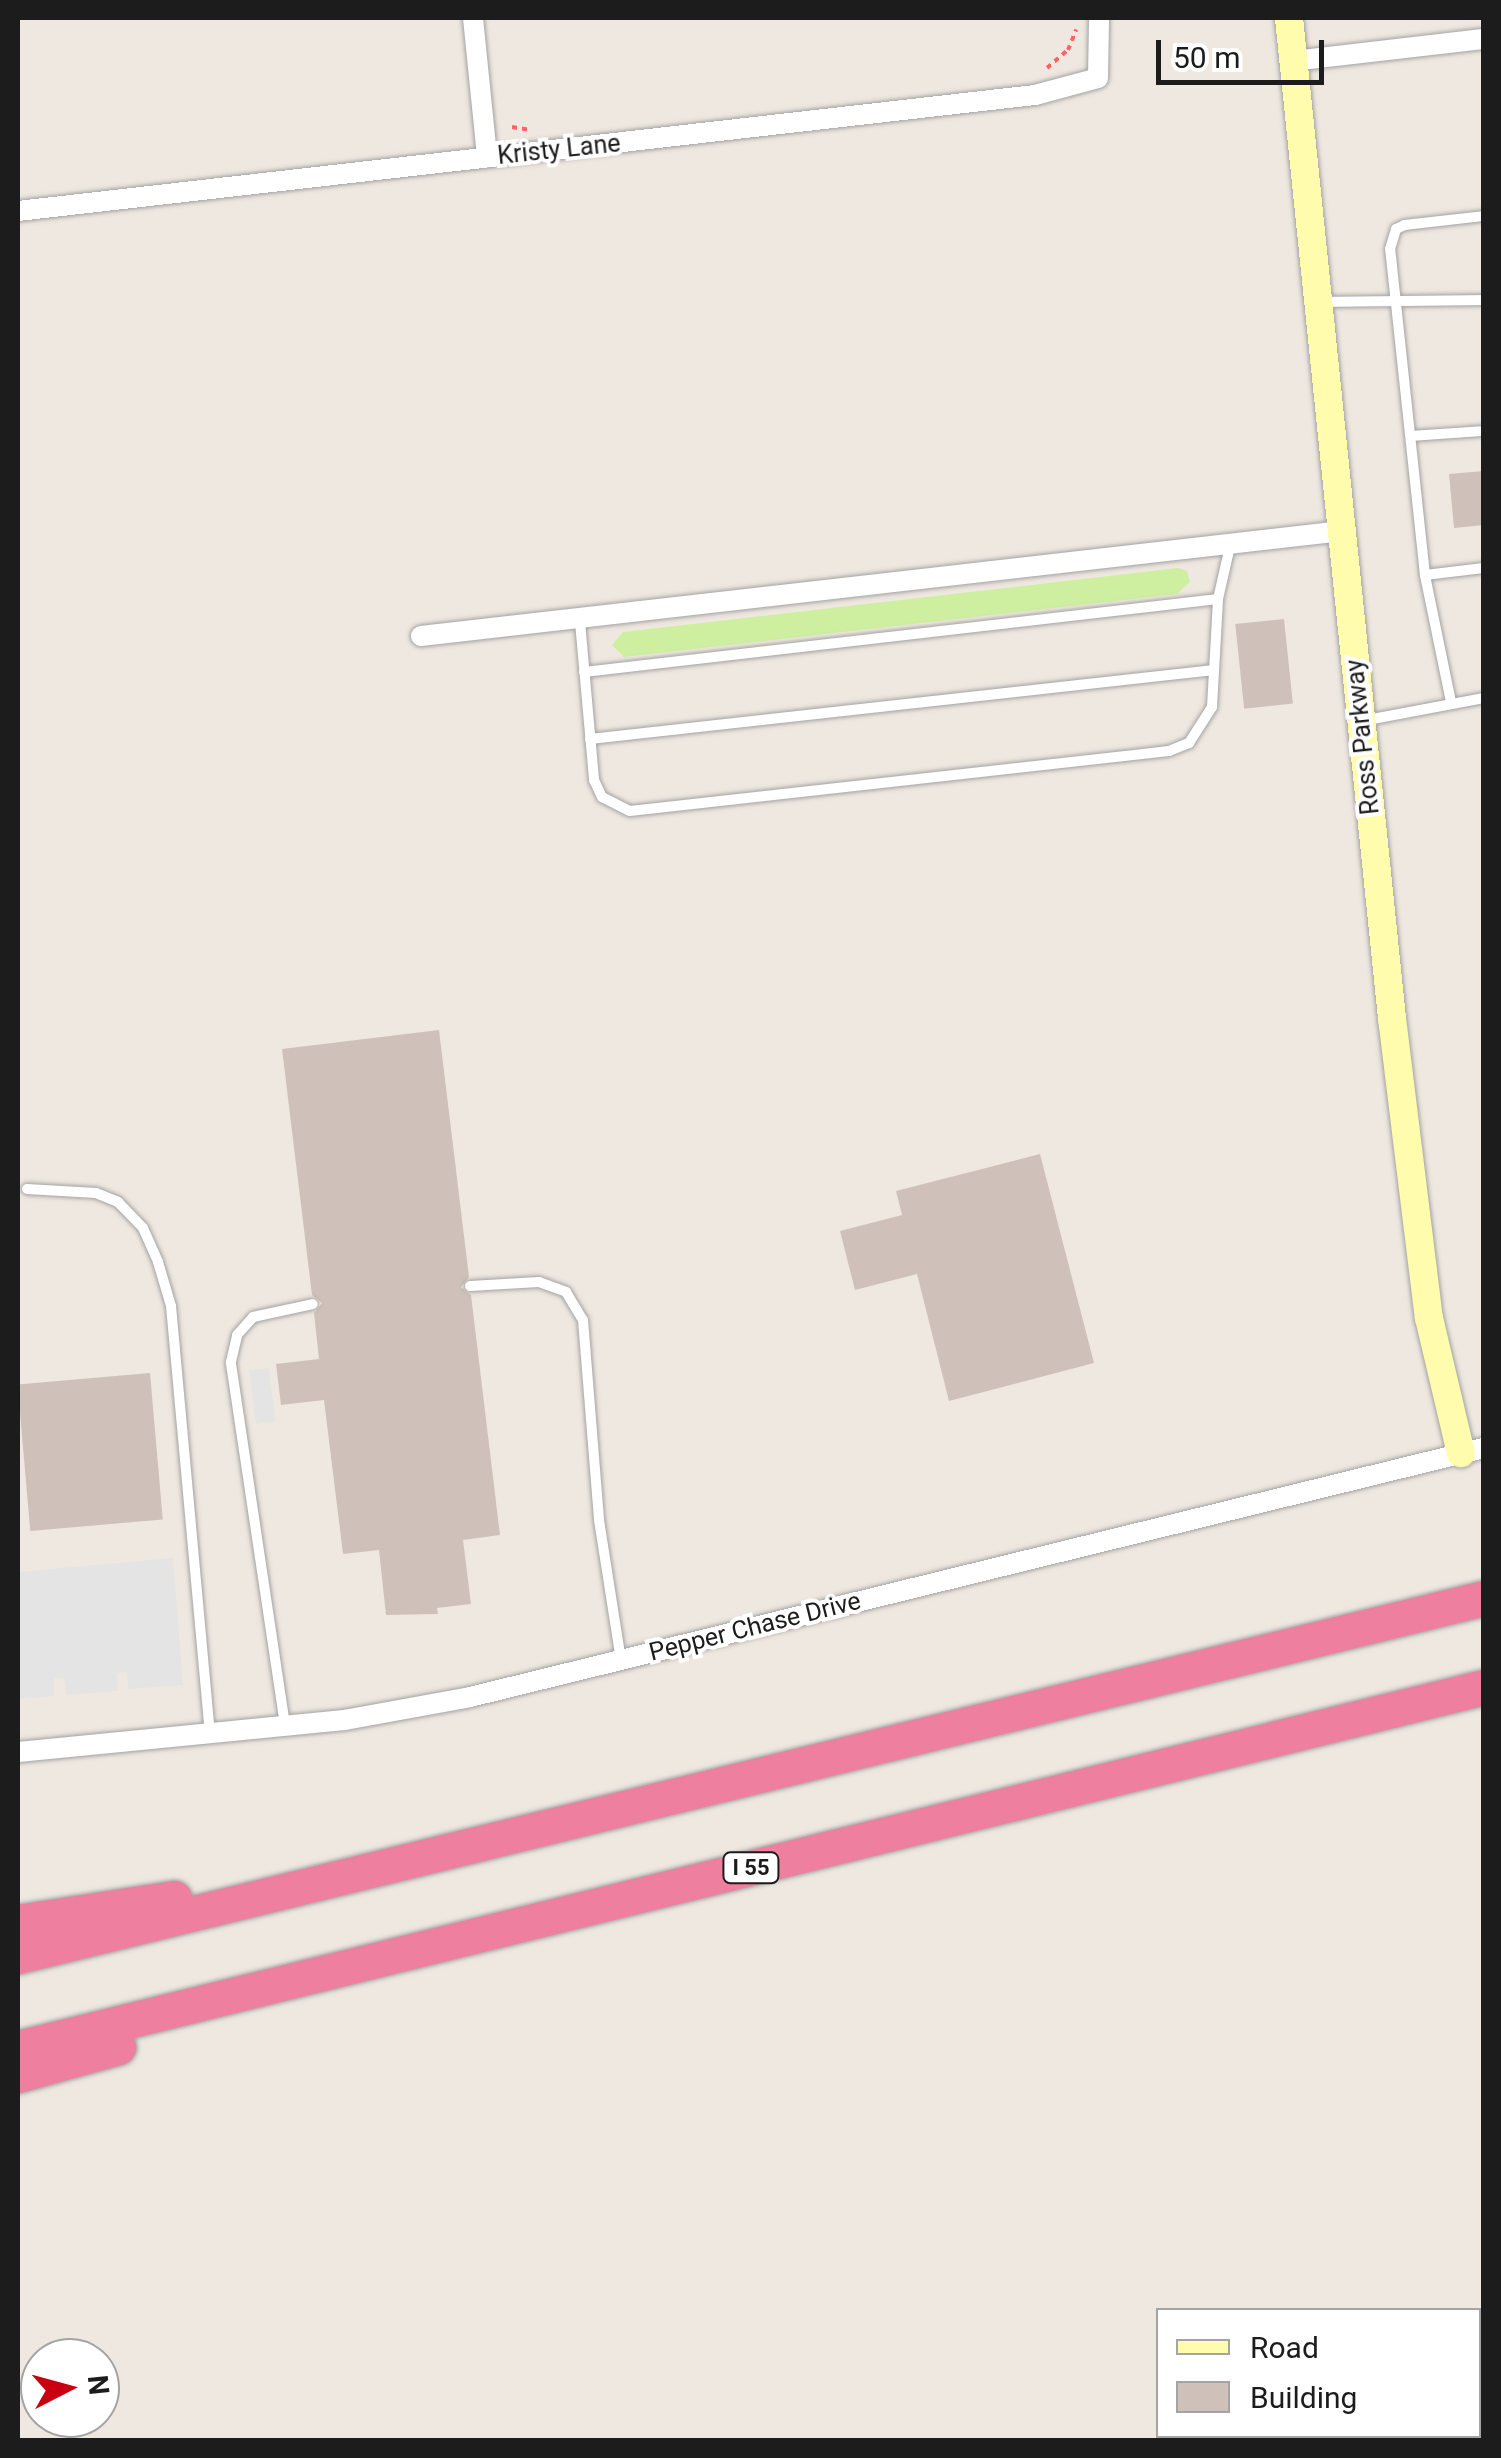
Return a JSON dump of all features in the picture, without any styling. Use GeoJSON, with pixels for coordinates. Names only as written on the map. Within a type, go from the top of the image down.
{"type":"FeatureCollection","features":[{"type":"Feature","properties":{"kind":"highway"},"geometry":{"type":"LineString","coordinates":[[18,1956],[1484,1598]]}},
{"type":"Feature","properties":{"kind":"highway","name":"I 55"},"geometry":{"type":"LineString","coordinates":[[18,2048],[1484,1687]]}},
{"type":"Feature","properties":{"kind":"highway"},"geometry":{"type":"LineString","coordinates":[[18,2075],[752,1868]]}},
{"type":"Feature","properties":{"kind":"highway"},"geometry":{"type":"LineString","coordinates":[[18,1922],[158,1898],[255,1897]]}},
{"type":"Feature","properties":{"kind":"street"},"geometry":{"type":"LineString","coordinates":[[472,18],[488,157]]}},
{"type":"Feature","properties":{"kind":"street","name":"Kristy Lane"},"geometry":{"type":"LineString","coordinates":[[18,211],[1036,94],[1098,78],[1099,18]]}},
{"type":"Feature","properties":{"kind":"street","name":"Ross Parkway"},"geometry":{"type":"LineString","coordinates":[[1289,18],[1429,1318],[1472,1450]]}},
{"type":"Feature","properties":{"kind":"street"},"geometry":{"type":"LineString","coordinates":[[1293,61],[1484,39]]}},
{"type":"Feature","properties":{"kind":"street"},"geometry":{"type":"LineString","coordinates":[[420,636],[580,622],[1342,531]]}},
{"type":"Feature","properties":{"kind":"street","name":"Pepper Chase Drive"},"geometry":{"type":"LineString","coordinates":[[18,1752],[285,1726],[422,1707],[1472,1450]]}},
{"type":"Feature","properties":{"kind":"lane"},"geometry":{"type":"LineString","coordinates":[[1452,702],[1426,574],[1395,301],[1396,228],[1484,216]]}},
{"type":"Feature","properties":{"kind":"lane"},"geometry":{"type":"LineString","coordinates":[[1318,302],[1484,300]]}},
{"type":"Feature","properties":{"kind":"lane"},"geometry":{"type":"LineString","coordinates":[[1412,436],[1484,432]]}},
{"type":"Feature","properties":{"kind":"lane"},"geometry":{"type":"LineString","coordinates":[[580,622],[594,780],[616,807],[697,804],[1170,751],[1205,725],[1214,670],[1218,600],[1230,546]]}},
{"type":"Feature","properties":{"kind":"lane"},"geometry":{"type":"LineString","coordinates":[[1426,574],[1484,568]]}},
{"type":"Feature","properties":{"kind":"lane"},"geometry":{"type":"LineString","coordinates":[[584,672],[1218,600]]}},
{"type":"Feature","properties":{"kind":"lane"},"geometry":{"type":"LineString","coordinates":[[590,739],[1214,670]]}},
{"type":"Feature","properties":{"kind":"lane"},"geometry":{"type":"LineString","coordinates":[[1362,722],[1484,698]]}},
{"type":"Feature","properties":{"kind":"lane"},"geometry":{"type":"LineString","coordinates":[[28,1189],[96,1193],[118,1202],[143,1228],[158,1262],[171,1306],[210,1734]]}},
{"type":"Feature","properties":{"kind":"lane"},"geometry":{"type":"LineString","coordinates":[[470,1286],[539,1282],[566,1292],[583,1320],[598,1520],[621,1660]]}},
{"type":"Feature","properties":{"kind":"lane"},"geometry":{"type":"LineString","coordinates":[[285,1726],[264,1553],[234,1413],[231,1362],[236,1335],[254,1318],[312,1304]]}},
{"type":"Feature","properties":{"kind":"path"},"geometry":{"type":"LineString","coordinates":[[1034,72],[1068,50],[1077,19]]}},
{"type":"Feature","properties":{"kind":"path"},"geometry":{"type":"LineString","coordinates":[[512,127],[536,130]]}},
{"type":"Feature","properties":{"kind":"green space"},"geometry":{"type":"Polygon","coordinates":[[[1178,568],[1187,571],[1190,582],[1177,594],[624,657],[612,645],[623,632],[1178,568]]]}},
{"type":"Feature","properties":{"kind":"shaded area"},"geometry":{"type":"Polygon","coordinates":[[[269,1368],[276,1422],[256,1424],[249,1370],[269,1368]]]}},
{"type":"Feature","properties":{"kind":"shaded area"},"geometry":{"type":"Polygon","coordinates":[[[173,1558],[183,1685],[128,1689],[127,1672],[117,1673],[118,1691],[66,1695],[64,1678],[54,1678],[54,1696],[18,1699],[18,1572],[173,1558]]]}},
{"type":"Feature","properties":{"kind":"building"},"geometry":{"type":"Polygon","coordinates":[[[1484,471],[1484,525],[1454,528],[1449,474],[1484,471]]]}},
{"type":"Feature","properties":{"kind":"building"},"geometry":{"type":"Polygon","coordinates":[[[1284,619],[1293,704],[1244,709],[1235,624],[1284,619]]]}},
{"type":"Feature","properties":{"kind":"building"},"geometry":{"type":"Polygon","coordinates":[[[439,1030],[469,1277],[461,1287],[471,1295],[500,1535],[463,1540],[471,1604],[437,1608],[438,1614],[386,1615],[379,1550],[343,1554],[324,1400],[281,1405],[276,1364],[319,1359],[314,1313],[322,1303],[312,1295],[282,1049],[439,1030]]]}},
{"type":"Feature","properties":{"kind":"building"},"geometry":{"type":"Polygon","coordinates":[[[1040,1154],[1094,1363],[949,1401],[917,1274],[855,1290],[840,1231],[902,1215],[896,1191],[1040,1154]]]}},
{"type":"Feature","properties":{"kind":"building"},"geometry":{"type":"Polygon","coordinates":[[[150,1373],[163,1519],[30,1531],[18,1385],[150,1373]]]}}]}
